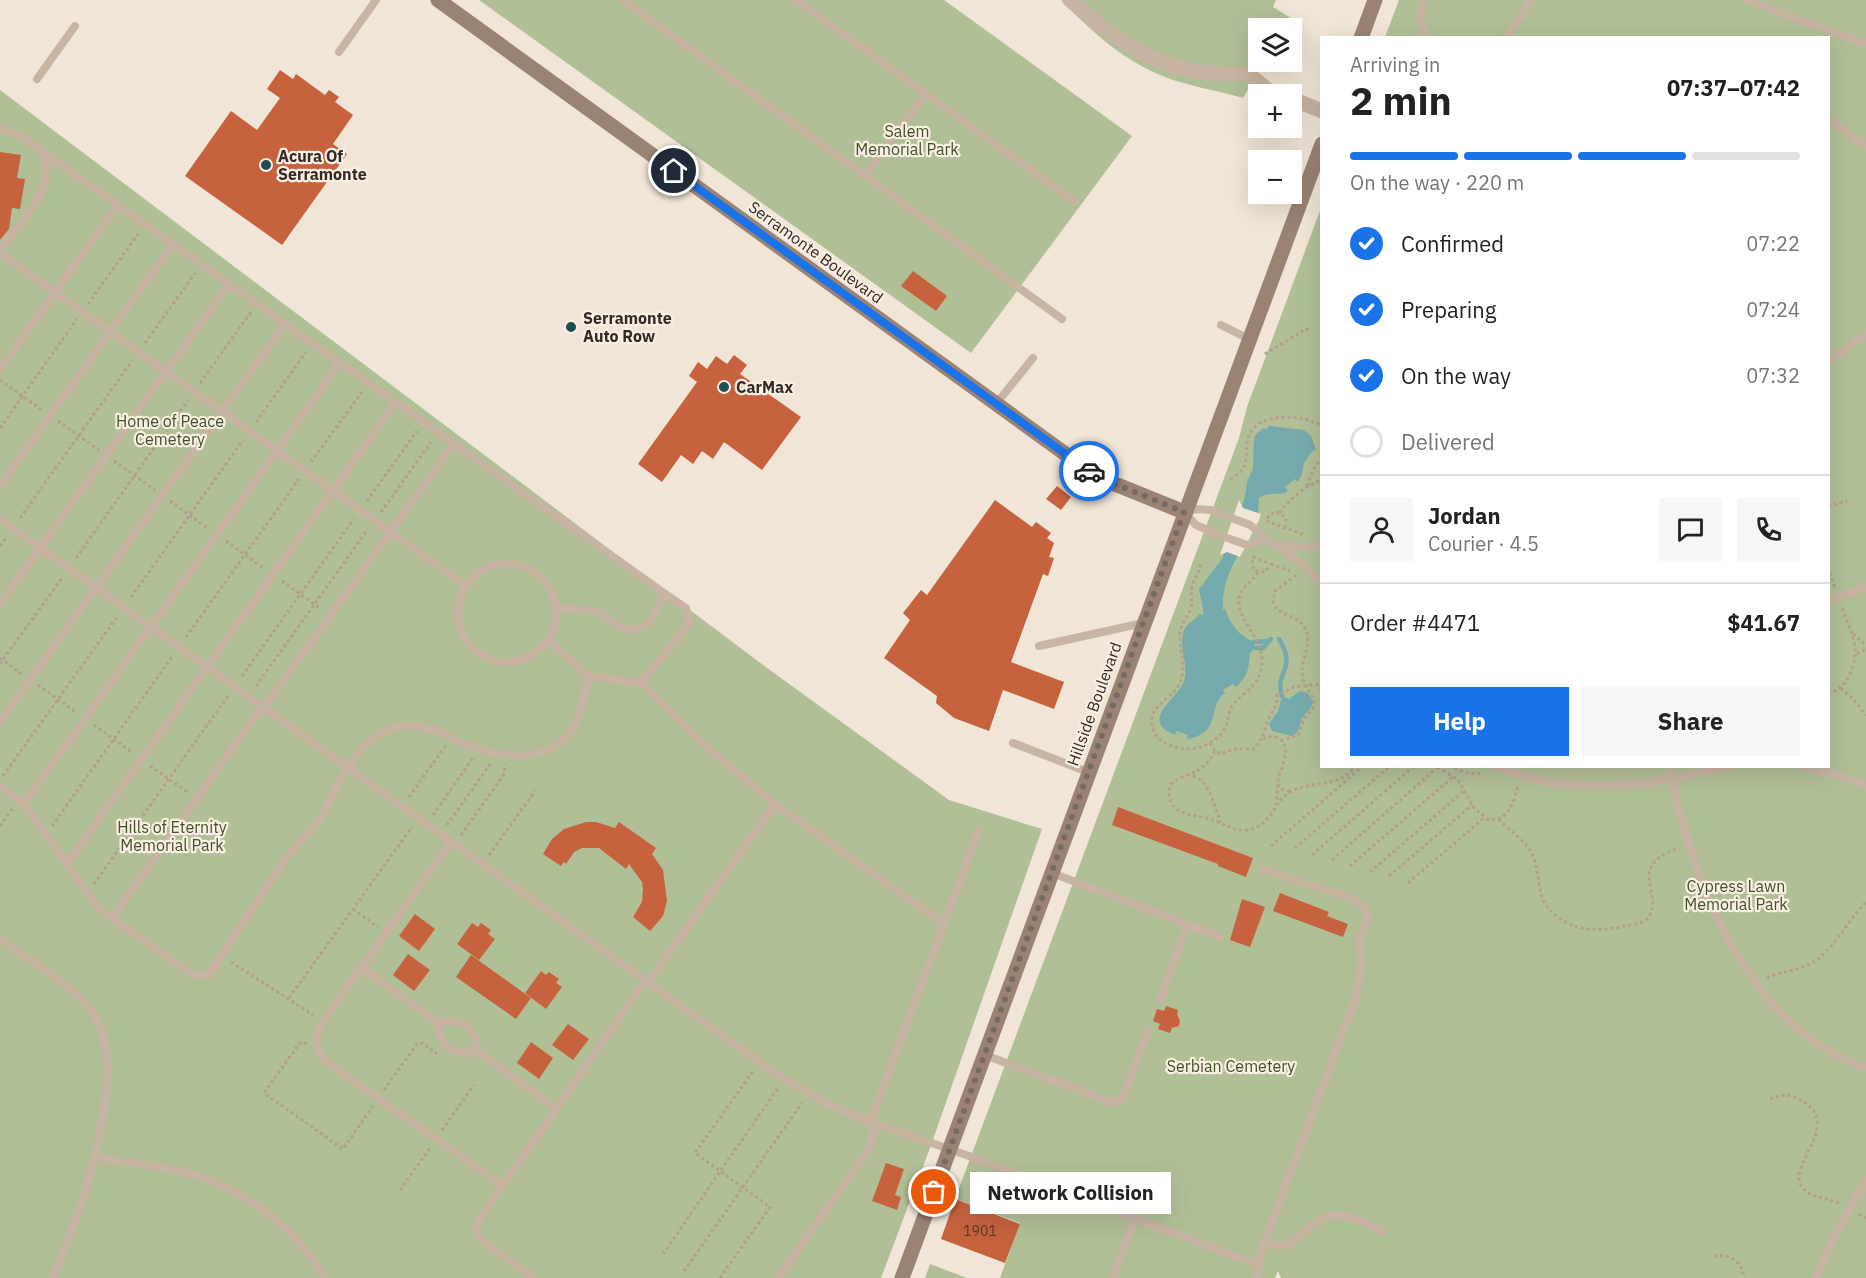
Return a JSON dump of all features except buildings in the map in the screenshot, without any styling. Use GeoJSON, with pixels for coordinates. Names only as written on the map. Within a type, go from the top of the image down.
{"type":"FeatureCollection","features":[{"type":"Feature","properties":{"kind":"main road","name":"Serramonte Boulevard"},"geometry":{"type":"LineString","coordinates":[[438,0],[1064,454],[1100,477],[1184,512]]}},
{"type":"Feature","properties":{"kind":"main road"},"geometry":{"type":"LineString","coordinates":[[1362,36],[1375,0]]}},
{"type":"Feature","properties":{"kind":"main road","name":"Hillside Boulevard"},"geometry":{"type":"LineString","coordinates":[[902,1278],[1320,149]]}},
{"type":"Feature","properties":{"kind":"street"},"geometry":{"type":"LineString","coordinates":[[1070,0],[1121,40],[1169,65],[1204,74],[1247,73],[1261,84]]}},
{"type":"Feature","properties":{"kind":"street"},"geometry":{"type":"LineString","coordinates":[[1302,103],[1320,110]]}},
{"type":"Feature","properties":{"kind":"lane"},"geometry":{"type":"LineString","coordinates":[[339,52],[376,0]]}},
{"type":"Feature","properties":{"kind":"lane"},"geometry":{"type":"LineString","coordinates":[[624,0],[1062,319]]}},
{"type":"Feature","properties":{"kind":"lane"},"geometry":{"type":"LineString","coordinates":[[796,0],[1075,202]]}},
{"type":"Feature","properties":{"kind":"lane"},"geometry":{"type":"LineString","coordinates":[[1424,0],[1420,18],[1424,36]]}},
{"type":"Feature","properties":{"kind":"lane"},"geometry":{"type":"LineString","coordinates":[[1508,36],[1531,0]]}},
{"type":"Feature","properties":{"kind":"lane"},"geometry":{"type":"LineString","coordinates":[[1747,0],[1866,44]]}},
{"type":"Feature","properties":{"kind":"lane"},"geometry":{"type":"LineString","coordinates":[[37,79],[75,27]]}},
{"type":"Feature","properties":{"kind":"lane"},"geometry":{"type":"LineString","coordinates":[[866,176],[926,94]]}},
{"type":"Feature","properties":{"kind":"lane"},"geometry":{"type":"LineString","coordinates":[[1830,120],[1866,147]]}},
{"type":"Feature","properties":{"kind":"lane"},"geometry":{"type":"LineString","coordinates":[[0,129],[9,129],[39,149],[686,608],[689,624],[641,683]]}},
{"type":"Feature","properties":{"kind":"lane"},"geometry":{"type":"LineString","coordinates":[[39,149],[46,162],[47,179],[41,194],[0,252],[466,586]]}},
{"type":"Feature","properties":{"kind":"lane"},"geometry":{"type":"LineString","coordinates":[[0,369],[118,205]]}},
{"type":"Feature","properties":{"kind":"lane"},"geometry":{"type":"LineString","coordinates":[[0,486],[173,244]]}},
{"type":"Feature","properties":{"kind":"lane"},"geometry":{"type":"LineString","coordinates":[[0,604],[229,284]]}},
{"type":"Feature","properties":{"kind":"lane"},"geometry":{"type":"LineString","coordinates":[[0,722],[285,324]]}},
{"type":"Feature","properties":{"kind":"lane"},"geometry":{"type":"LineString","coordinates":[[1221,325],[1249,339]]}},
{"type":"Feature","properties":{"kind":"lane"},"geometry":{"type":"LineString","coordinates":[[1830,360],[1866,333]]}},
{"type":"Feature","properties":{"kind":"lane"},"geometry":{"type":"LineString","coordinates":[[996,404],[1033,358]]}},
{"type":"Feature","properties":{"kind":"lane"},"geometry":{"type":"LineString","coordinates":[[22,802],[86,719],[340,363]]}},
{"type":"Feature","properties":{"kind":"lane"},"geometry":{"type":"LineString","coordinates":[[67,864],[396,402]]}},
{"type":"Feature","properties":{"kind":"lane"},"geometry":{"type":"LineString","coordinates":[[112,918],[454,444]]}},
{"type":"Feature","properties":{"kind":"lane"},"geometry":{"type":"LineString","coordinates":[[1184,512],[1203,508],[1250,525],[1257,529],[1264,540],[1278,546],[1320,582]]}},
{"type":"Feature","properties":{"kind":"lane"},"geometry":{"type":"LineString","coordinates":[[1184,512],[1196,525],[1243,544],[1252,545],[1264,540]]}},
{"type":"Feature","properties":{"kind":"lane"},"geometry":{"type":"LineString","coordinates":[[0,519],[759,1062],[808,1094],[839,1110],[873,1123],[950,1149],[1259,1265]]}},
{"type":"Feature","properties":{"kind":"lane"},"geometry":{"type":"LineString","coordinates":[[1278,546],[1320,547]]}},
{"type":"Feature","properties":{"kind":"lane"},"geometry":{"type":"LineString","coordinates":[[512,564],[523,567],[541,578],[553,597],[556,608],[556,619],[548,640],[533,656],[511,662],[500,662],[478,653],[470,646],[460,626],[459,605],[466,586],[481,571],[490,567],[512,564]]}},
{"type":"Feature","properties":{"kind":"lane"},"geometry":{"type":"LineString","coordinates":[[1830,600],[1866,588]]}},
{"type":"Feature","properties":{"kind":"lane"},"geometry":{"type":"LineString","coordinates":[[556,608],[591,611],[604,615],[617,625],[630,630],[638,629],[646,626],[654,618],[664,593]]}},
{"type":"Feature","properties":{"kind":"lane"},"geometry":{"type":"LineString","coordinates":[[1039,646],[1143,623]]}},
{"type":"Feature","properties":{"kind":"lane"},"geometry":{"type":"LineString","coordinates":[[548,640],[588,676],[641,683],[694,735],[775,804],[944,924]]}},
{"type":"Feature","properties":{"kind":"lane"},"geometry":{"type":"LineString","coordinates":[[0,786],[22,802],[99,909],[193,975],[209,975],[284,861],[322,816],[348,768],[366,743],[392,729],[418,726],[431,728],[480,749],[501,754],[535,753],[564,740],[580,714],[588,676]]}},
{"type":"Feature","properties":{"kind":"lane"},"geometry":{"type":"LineString","coordinates":[[1012,743],[1088,772]]}},
{"type":"Feature","properties":{"kind":"lane"},"geometry":{"type":"LineString","coordinates":[[1499,768],[1521,776],[1559,784],[1597,787],[1634,785],[1723,768]]}},
{"type":"Feature","properties":{"kind":"lane"},"geometry":{"type":"LineString","coordinates":[[1669,768],[1689,845],[1716,913],[1756,984],[1781,1015],[1809,1039],[1842,1059],[1866,1068]]}},
{"type":"Feature","properties":{"kind":"lane"},"geometry":{"type":"LineString","coordinates":[[1806,768],[1841,776],[1866,786]]}},
{"type":"Feature","properties":{"kind":"lane"},"geometry":{"type":"LineString","coordinates":[[534,1278],[483,1242],[477,1234],[479,1220],[638,991],[655,974],[775,804]]}},
{"type":"Feature","properties":{"kind":"lane"},"geometry":{"type":"LineString","coordinates":[[778,1278],[865,1157],[872,1143],[874,1112],[979,830]]}},
{"type":"Feature","properties":{"kind":"lane"},"geometry":{"type":"LineString","coordinates":[[451,842],[323,1022],[316,1035],[317,1047],[321,1056],[328,1063],[503,1186]]}},
{"type":"Feature","properties":{"kind":"lane"},"geometry":{"type":"LineString","coordinates":[[1257,1278],[1264,1244],[1358,995],[1360,939],[1368,917],[1364,906],[1353,899],[1262,868]]}},
{"type":"Feature","properties":{"kind":"lane"},"geometry":{"type":"LineString","coordinates":[[1052,873],[1220,937]]}},
{"type":"Feature","properties":{"kind":"lane"},"geometry":{"type":"LineString","coordinates":[[1160,1000],[1188,924]]}},
{"type":"Feature","properties":{"kind":"lane"},"geometry":{"type":"LineString","coordinates":[[0,939],[79,997],[94,1015],[106,1052],[104,1104],[94,1157],[77,1216],[52,1278]]}},
{"type":"Feature","properties":{"kind":"lane"},"geometry":{"type":"LineString","coordinates":[[361,968],[437,1022],[455,1022],[466,1026],[475,1038],[478,1052]]}},
{"type":"Feature","properties":{"kind":"lane"},"geometry":{"type":"LineString","coordinates":[[437,1022],[442,1041],[450,1049],[460,1053],[478,1052],[556,1108]]}},
{"type":"Feature","properties":{"kind":"lane"},"geometry":{"type":"LineString","coordinates":[[985,1055],[1113,1102],[1122,1098],[1125,1093],[1148,1030]]}},
{"type":"Feature","properties":{"kind":"lane"},"geometry":{"type":"LineString","coordinates":[[94,1157],[198,1176],[225,1188],[277,1221],[311,1257],[324,1278]]}},
{"type":"Feature","properties":{"kind":"lane"},"geometry":{"type":"LineString","coordinates":[[1816,1278],[1849,1208],[1866,1179]]}},
{"type":"Feature","properties":{"kind":"lane"},"geometry":{"type":"LineString","coordinates":[[1264,1244],[1281,1247],[1288,1245],[1319,1220],[1333,1216],[1359,1220],[1383,1232]]}},
{"type":"Feature","properties":{"kind":"lane"},"geometry":{"type":"LineString","coordinates":[[1113,1278],[1136,1218]]}},
{"type":"Feature","properties":{"kind":"path"},"geometry":{"type":"LineString","coordinates":[[0,428],[145,224]]}},
{"type":"Feature","properties":{"kind":"path"},"geometry":{"type":"LineString","coordinates":[[20,518],[201,264]]}},
{"type":"Feature","properties":{"kind":"path"},"geometry":{"type":"LineString","coordinates":[[76,558],[257,304]]}},
{"type":"Feature","properties":{"kind":"path"},"geometry":{"type":"LineString","coordinates":[[1265,354],[1306,329],[1311,331]]}},
{"type":"Feature","properties":{"kind":"path"},"geometry":{"type":"LineString","coordinates":[[131,597],[312,343]]}},
{"type":"Feature","properties":{"kind":"path"},"geometry":{"type":"LineString","coordinates":[[186,637],[368,383]]}},
{"type":"Feature","properties":{"kind":"path"},"geometry":{"type":"LineString","coordinates":[[1230,479],[1240,473],[1245,466],[1249,436],[1260,422],[1277,418],[1303,418],[1320,424]]}},
{"type":"Feature","properties":{"kind":"path"},"geometry":{"type":"LineString","coordinates":[[242,676],[423,422]]}},
{"type":"Feature","properties":{"kind":"path"},"geometry":{"type":"LineString","coordinates":[[1313,422],[1320,429]]}},
{"type":"Feature","properties":{"kind":"path"},"geometry":{"type":"LineString","coordinates":[[256,686],[438,432]]}},
{"type":"Feature","properties":{"kind":"path"},"geometry":{"type":"LineString","coordinates":[[1305,490],[1313,470],[1320,461]]}},
{"type":"Feature","properties":{"kind":"path"},"geometry":{"type":"LineString","coordinates":[[1280,513],[1286,503],[1320,481]]}},
{"type":"Feature","properties":{"kind":"path"},"geometry":{"type":"LineString","coordinates":[[1830,505],[1847,501]]}},
{"type":"Feature","properties":{"kind":"path"},"geometry":{"type":"LineString","coordinates":[[1280,513],[1286,518],[1284,528],[1266,521],[1271,514],[1280,513]]}},
{"type":"Feature","properties":{"kind":"path"},"geometry":{"type":"LineString","coordinates":[[0,546],[6,538]]}},
{"type":"Feature","properties":{"kind":"path"},"geometry":{"type":"LineString","coordinates":[[1253,557],[1271,564],[1265,572],[1258,572],[1252,565],[1253,557]]}},
{"type":"Feature","properties":{"kind":"path"},"geometry":{"type":"LineString","coordinates":[[1200,564],[1199,573],[1192,586],[1191,607],[1181,628],[1183,663],[1180,683],[1174,693],[1157,707],[1152,724],[1153,731],[1160,739],[1174,747],[1191,750],[1210,742],[1224,730],[1234,703],[1256,683],[1261,668],[1259,647],[1242,613],[1239,600],[1242,590],[1258,572]]}},
{"type":"Feature","properties":{"kind":"path"},"geometry":{"type":"LineString","coordinates":[[1830,573],[1852,632],[1856,656]]}},
{"type":"Feature","properties":{"kind":"path"},"geometry":{"type":"LineString","coordinates":[[1281,741],[1298,735],[1304,718],[1314,706],[1312,695],[1304,686],[1302,664],[1308,644],[1307,632],[1297,620],[1278,611],[1273,599],[1277,589],[1298,574]]}},
{"type":"Feature","properties":{"kind":"path"},"geometry":{"type":"LineString","coordinates":[[62,578],[1,661],[197,799]]}},
{"type":"Feature","properties":{"kind":"path"},"geometry":{"type":"LineString","coordinates":[[0,780],[117,617]]}},
{"type":"Feature","properties":{"kind":"path"},"geometry":{"type":"LineString","coordinates":[[1830,693],[1841,688],[1851,672],[1859,651],[1866,647],[1852,632]]}},
{"type":"Feature","properties":{"kind":"path"},"geometry":{"type":"LineString","coordinates":[[46,835],[172,657]]}},
{"type":"Feature","properties":{"kind":"path"},"geometry":{"type":"LineString","coordinates":[[1262,740],[1268,720],[1276,708],[1277,696],[1294,687],[1320,683]]}},
{"type":"Feature","properties":{"kind":"path"},"geometry":{"type":"LineString","coordinates":[[1841,688],[1866,715]]}},
{"type":"Feature","properties":{"kind":"path"},"geometry":{"type":"LineString","coordinates":[[88,893],[228,696]]}},
{"type":"Feature","properties":{"kind":"path"},"geometry":{"type":"LineString","coordinates":[[1210,742],[1215,751],[1220,754],[1233,749],[1251,750],[1262,740],[1272,736],[1281,741],[1286,755],[1278,783],[1275,810]]}},
{"type":"Feature","properties":{"kind":"path"},"geometry":{"type":"LineString","coordinates":[[409,797],[452,737]]}},
{"type":"Feature","properties":{"kind":"path"},"geometry":{"type":"LineString","coordinates":[[433,815],[480,749]]}},
{"type":"Feature","properties":{"kind":"path"},"geometry":{"type":"LineString","coordinates":[[1215,751],[1206,764],[1188,776],[1176,780],[1170,788],[1169,795],[1174,808],[1182,813],[1207,818],[1237,830],[1250,830],[1268,820],[1284,796],[1293,790]]}},
{"type":"Feature","properties":{"kind":"path"},"geometry":{"type":"LineString","coordinates":[[447,825],[501,754]]}},
{"type":"Feature","properties":{"kind":"path"},"geometry":{"type":"LineString","coordinates":[[461,835],[505,773],[501,754]]}},
{"type":"Feature","properties":{"kind":"path"},"geometry":{"type":"LineString","coordinates":[[1278,783],[1283,790],[1293,790],[1334,782],[1350,776],[1354,768]]}},
{"type":"Feature","properties":{"kind":"path"},"geometry":{"type":"LineString","coordinates":[[1271,846],[1360,768]]}},
{"type":"Feature","properties":{"kind":"path"},"geometry":{"type":"LineString","coordinates":[[1295,848],[1388,768]]}},
{"type":"Feature","properties":{"kind":"path"},"geometry":{"type":"LineString","coordinates":[[1311,855],[1412,768]]}},
{"type":"Feature","properties":{"kind":"path"},"geometry":{"type":"LineString","coordinates":[[1332,861],[1438,768]]}},
{"type":"Feature","properties":{"kind":"path"},"geometry":{"type":"LineString","coordinates":[[1441,768],[1452,775],[1465,790],[1472,805],[1484,818],[1492,820],[1500,819],[1511,808],[1521,776]]}},
{"type":"Feature","properties":{"kind":"path"},"geometry":{"type":"LineString","coordinates":[[1452,775],[1451,768],[1472,774],[1484,774]]}},
{"type":"Feature","properties":{"kind":"path"},"geometry":{"type":"LineString","coordinates":[[1350,866],[1452,775]]}},
{"type":"Feature","properties":{"kind":"path"},"geometry":{"type":"LineString","coordinates":[[1188,776],[1197,777],[1203,782],[1220,819],[1226,826]]}},
{"type":"Feature","properties":{"kind":"path"},"geometry":{"type":"LineString","coordinates":[[1370,872],[1465,790]]}},
{"type":"Feature","properties":{"kind":"path"},"geometry":{"type":"LineString","coordinates":[[489,855],[535,791]]}},
{"type":"Feature","properties":{"kind":"path"},"geometry":{"type":"LineString","coordinates":[[0,826],[22,802]]}},
{"type":"Feature","properties":{"kind":"path"},"geometry":{"type":"LineString","coordinates":[[1389,876],[1472,805]]}},
{"type":"Feature","properties":{"kind":"path"},"geometry":{"type":"LineString","coordinates":[[1408,883],[1484,818]]}},
{"type":"Feature","properties":{"kind":"path"},"geometry":{"type":"LineString","coordinates":[[1500,819],[1531,852],[1540,879],[1541,897],[1551,911],[1572,925],[1595,931],[1638,923],[1647,919],[1651,904],[1649,874],[1654,863],[1664,854],[1689,845]]}},
{"type":"Feature","properties":{"kind":"path"},"geometry":{"type":"LineString","coordinates":[[289,998],[413,826]]}},
{"type":"Feature","properties":{"kind":"path"},"geometry":{"type":"LineString","coordinates":[[1756,984],[1771,976],[1807,966],[1818,960],[1866,902]]}},
{"type":"Feature","properties":{"kind":"path"},"geometry":{"type":"LineString","coordinates":[[353,909],[386,933]]}},
{"type":"Feature","properties":{"kind":"path"},"geometry":{"type":"LineString","coordinates":[[221,956],[323,1022]]}},
{"type":"Feature","properties":{"kind":"path"},"geometry":{"type":"LineString","coordinates":[[317,1047],[300,1043],[264,1093],[343,1149],[417,1044],[422,1043],[442,1056],[450,1049]]}},
{"type":"Feature","properties":{"kind":"path"},"geometry":{"type":"LineString","coordinates":[[720,1278],[770,1207],[695,1153],[759,1062]]}},
{"type":"Feature","properties":{"kind":"path"},"geometry":{"type":"LineString","coordinates":[[663,1254],[784,1079]]}},
{"type":"Feature","properties":{"kind":"path"},"geometry":{"type":"LineString","coordinates":[[684,1271],[808,1094]]}},
{"type":"Feature","properties":{"kind":"path"},"geometry":{"type":"LineString","coordinates":[[1770,1099],[1789,1095],[1801,1099],[1809,1106],[1816,1122],[1816,1133],[1799,1172],[1799,1183],[1811,1194],[1831,1199],[1866,1218]]}},
{"type":"Feature","properties":{"kind":"path"},"geometry":{"type":"LineString","coordinates":[[1714,1256],[1724,1255],[1734,1258],[1742,1269],[1744,1278]]}},
{"type":"Feature","properties":{"kind":"green space","name":"Salem Memorial Park"},"geometry":{"type":"Polygon","coordinates":[[[479,0],[944,0],[1132,136],[971,353],[479,0]]]}},
{"type":"Feature","properties":{"kind":"green space"},"geometry":{"type":"Polygon","coordinates":[[[1061,0],[1276,0],[1273,7],[1291,18],[1248,18],[1248,72],[1258,72],[1251,84],[1248,84],[1248,89],[1243,98],[1170,79],[1139,65],[1085,24],[1061,0]]]}},
{"type":"Feature","properties":{"kind":"green space"},"geometry":{"type":"Polygon","coordinates":[[[1399,0],[1866,0],[1866,1278],[1281,1278],[1278,1271],[1275,1278],[1000,1278],[1020,1223],[955,1199],[1239,438],[1247,407],[1320,211],[1320,768],[1830,768],[1830,36],[1385,36],[1399,0]]]}},
{"type":"Feature","properties":{"kind":"green space"},"geometry":{"type":"Polygon","coordinates":[[[0,90],[759,662],[949,800],[1042,829],[930,1148],[881,1278],[0,1278],[0,90]]]}},
{"type":"Feature","properties":{"kind":"green space"},"geometry":{"type":"Polygon","coordinates":[[[930,1264],[967,1278],[925,1278],[930,1264]]]}},
{"type":"Feature","properties":{"kind":"water"},"geometry":{"type":"Polygon","coordinates":[[[1269,426],[1304,430],[1311,436],[1316,450],[1313,450],[1304,463],[1298,482],[1295,479],[1285,487],[1288,491],[1259,498],[1257,517],[1230,572],[1223,596],[1223,610],[1225,609],[1240,633],[1254,642],[1255,648],[1250,653],[1243,679],[1236,687],[1233,684],[1223,690],[1225,693],[1216,705],[1210,726],[1198,736],[1187,739],[1188,735],[1177,731],[1175,735],[1165,729],[1160,723],[1160,716],[1184,681],[1182,636],[1184,630],[1199,614],[1204,615],[1199,589],[1222,559],[1253,468],[1254,439],[1256,434],[1264,428],[1266,430],[1269,426]]]}},
{"type":"Feature","properties":{"kind":"water"},"geometry":{"type":"Polygon","coordinates":[[[1300,691],[1308,693],[1313,702],[1296,733],[1292,736],[1272,731],[1269,724],[1278,711],[1282,696],[1289,699],[1300,691]]]}},
{"type":"Feature","properties":{"kind":"pier"},"geometry":{"type":"Polygon","coordinates":[[[1239,500],[1243,508],[1261,514],[1259,520],[1240,557],[1227,552],[1220,555],[1239,500]]]}},
{"type":"Feature","properties":{"kind":"waterway"},"geometry":{"type":"LineString","coordinates":[[1255,648],[1263,648],[1271,639]]}},
{"type":"Feature","properties":{"kind":"waterway"},"geometry":{"type":"LineString","coordinates":[[1279,639],[1286,657],[1280,688],[1282,696]]}},
{"type":"Feature","properties":{"kind":"waterway"},"geometry":{"type":"LineString","coordinates":[[1254,642],[1269,641]]}},
{"type":"Feature","properties":{"kind":"way so far"},"geometry":{"type":"LineString","coordinates":[[934,1192],[1184,512],[1089,471]]}},
{"type":"Feature","properties":{"kind":"place","name":"Acura Of Serramonte"},"geometry":{"type":"Point","coordinates":[266,165]}},
{"type":"Feature","properties":{"kind":"place","name":"Serramonte Auto Row"},"geometry":{"type":"Point","coordinates":[571,327]}},
{"type":"Feature","properties":{"kind":"place","name":"CarMax"},"geometry":{"type":"Point","coordinates":[724,387]}},
{"type":"Feature","properties":{"kind":"place","name":"Network Collision"},"geometry":{"type":"Point","coordinates":[934,1192]}},
{"type":"Feature","properties":{"kind":"route"},"geometry":{"type":"LineString","coordinates":[[674,171],[1089,471]]}},
{"type":"Feature","properties":{"kind":"park label","name":"Home of Peace Cemetery"},"geometry":{"type":"Point","coordinates":[170,430]}},
{"type":"Feature","properties":{"kind":"park label","name":"Hills of Eternity Memorial Park"},"geometry":{"type":"Point","coordinates":[172,836]}},
{"type":"Feature","properties":{"kind":"park label","name":"Cypress Lawn Memorial Park"},"geometry":{"type":"Point","coordinates":[1736,895]}},
{"type":"Feature","properties":{"kind":"park label","name":"Serbian Cemetery"},"geometry":{"type":"Point","coordinates":[1231,1066]}}]}
